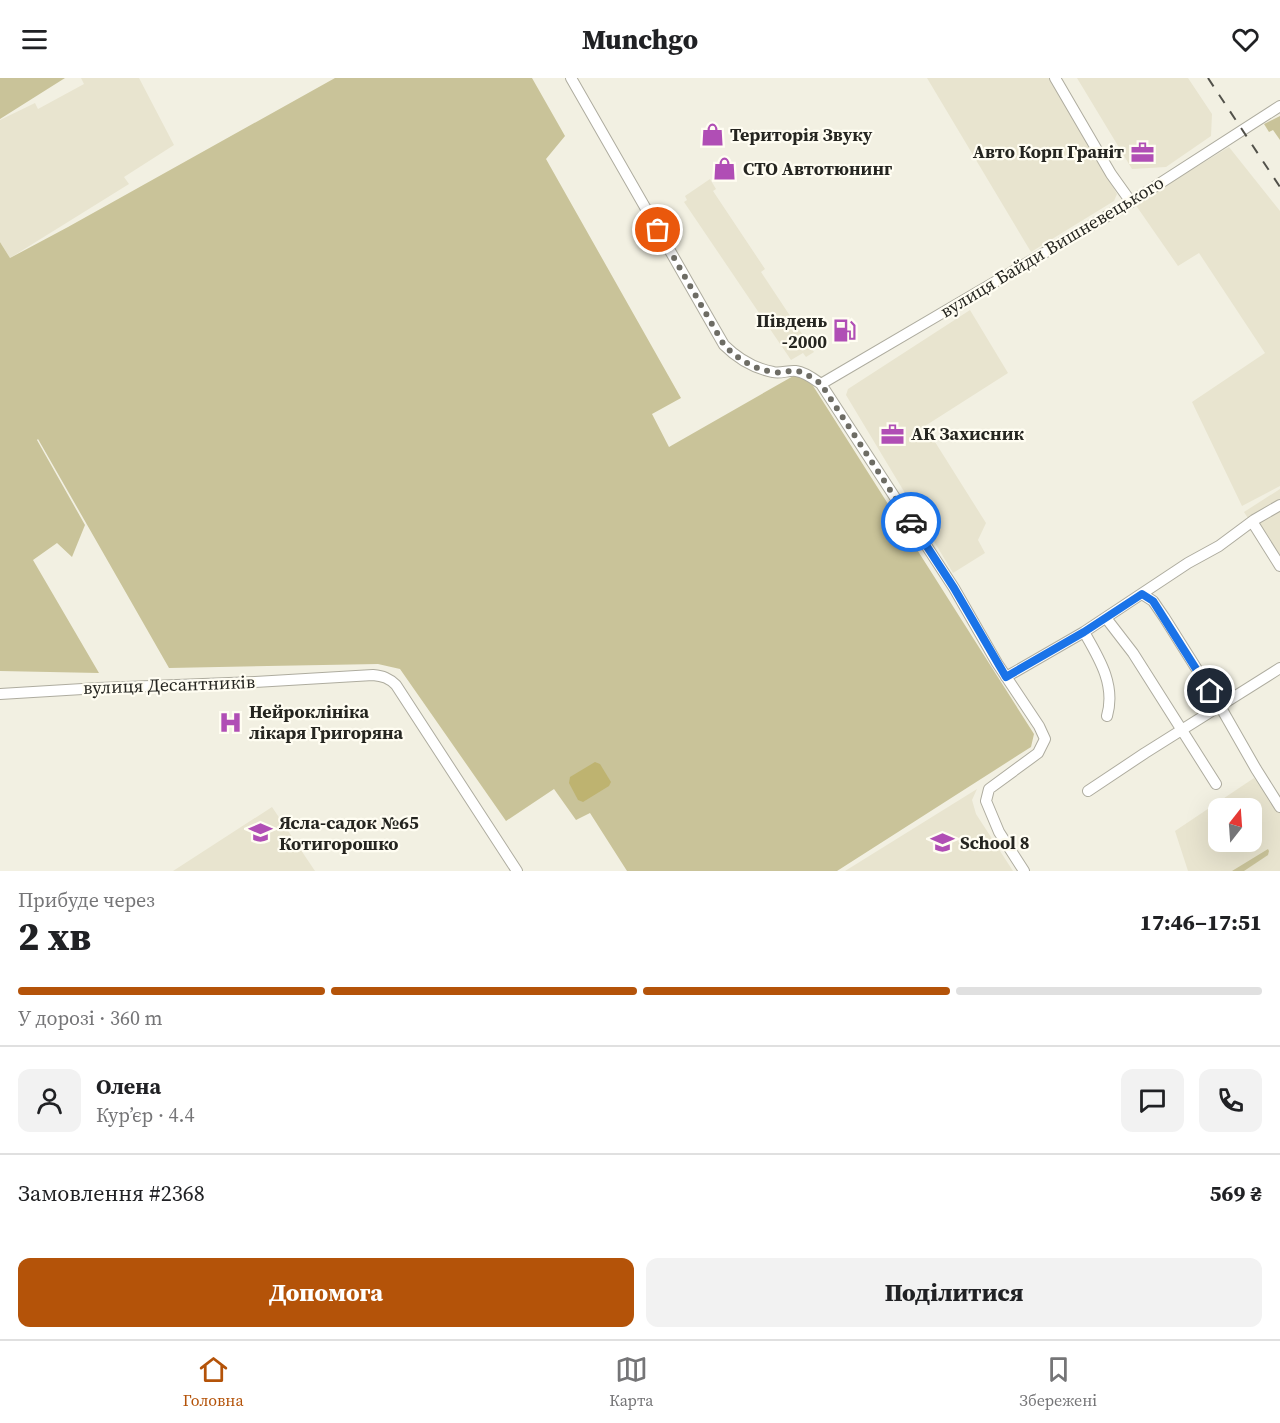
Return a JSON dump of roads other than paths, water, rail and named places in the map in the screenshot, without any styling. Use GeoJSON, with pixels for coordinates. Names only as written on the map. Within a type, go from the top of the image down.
{"type":"FeatureCollection","features":[{"type":"Feature","properties":{"kind":"street"},"geometry":{"type":"LineString","coordinates":[[571,78],[724,345],[733,355],[756,367],[775,373],[797,371],[821,384],[954,588],[1006,677],[1039,726],[1045,739],[1038,753],[989,789],[986,801],[999,832],[1024,871]]}},
{"type":"Feature","properties":{"kind":"street"},"geometry":{"type":"LineString","coordinates":[[1056,78],[1111,174],[1131,202]]}},
{"type":"Feature","properties":{"kind":"street","name":"вулиця Байди Вишневецького"},"geometry":{"type":"LineString","coordinates":[[821,384],[1131,202],[1280,106]]}},
{"type":"Feature","properties":{"kind":"street"},"geometry":{"type":"LineString","coordinates":[[1006,677],[1084,632],[1280,505]]}},
{"type":"Feature","properties":{"kind":"street"},"geometry":{"type":"LineString","coordinates":[[1253,523],[1280,566]]}},
{"type":"Feature","properties":{"kind":"street"},"geometry":{"type":"LineString","coordinates":[[1142,594],[1153,601],[1220,706],[1280,807]]}},
{"type":"Feature","properties":{"kind":"street"},"geometry":{"type":"LineString","coordinates":[[1106,618],[1133,653],[1216,784]]}},
{"type":"Feature","properties":{"kind":"street"},"geometry":{"type":"LineString","coordinates":[[1084,632],[1106,675],[1111,698],[1107,716]]}},
{"type":"Feature","properties":{"kind":"street"},"geometry":{"type":"LineString","coordinates":[[1088,791],[1280,668]]}},
{"type":"Feature","properties":{"kind":"street","name":"вулиця Десантників"},"geometry":{"type":"LineString","coordinates":[[0,694],[337,676],[385,677],[391,680],[421,723],[517,871]]}},
{"type":"Feature","properties":{"kind":"railway"},"geometry":{"type":"LineString","coordinates":[[1208,78],[1280,187]]}},
{"type":"Feature","properties":{"kind":"place","name":"Територія Звуку"},"geometry":{"type":"Point","coordinates":[712,135]}},
{"type":"Feature","properties":{"kind":"place","name":"Авто Корп Граніт"},"geometry":{"type":"Point","coordinates":[1142,152]}},
{"type":"Feature","properties":{"kind":"place","name":"СТО Автотюнинг"},"geometry":{"type":"Point","coordinates":[725,169]}},
{"type":"Feature","properties":{"kind":"place","name":"Південь -2000"},"geometry":{"type":"Point","coordinates":[845,331]}},
{"type":"Feature","properties":{"kind":"place","name":"АК Захисник"},"geometry":{"type":"Point","coordinates":[893,434]}},
{"type":"Feature","properties":{"kind":"place","name":"Нейроклініка лікаря Григоряна"},"geometry":{"type":"Point","coordinates":[231,722]}},
{"type":"Feature","properties":{"kind":"place","name":"Ясла-садок №65 Котигорошко"},"geometry":{"type":"Point","coordinates":[261,833]}},
{"type":"Feature","properties":{"kind":"place","name":"School 8"},"geometry":{"type":"Point","coordinates":[942,843]}}]}
